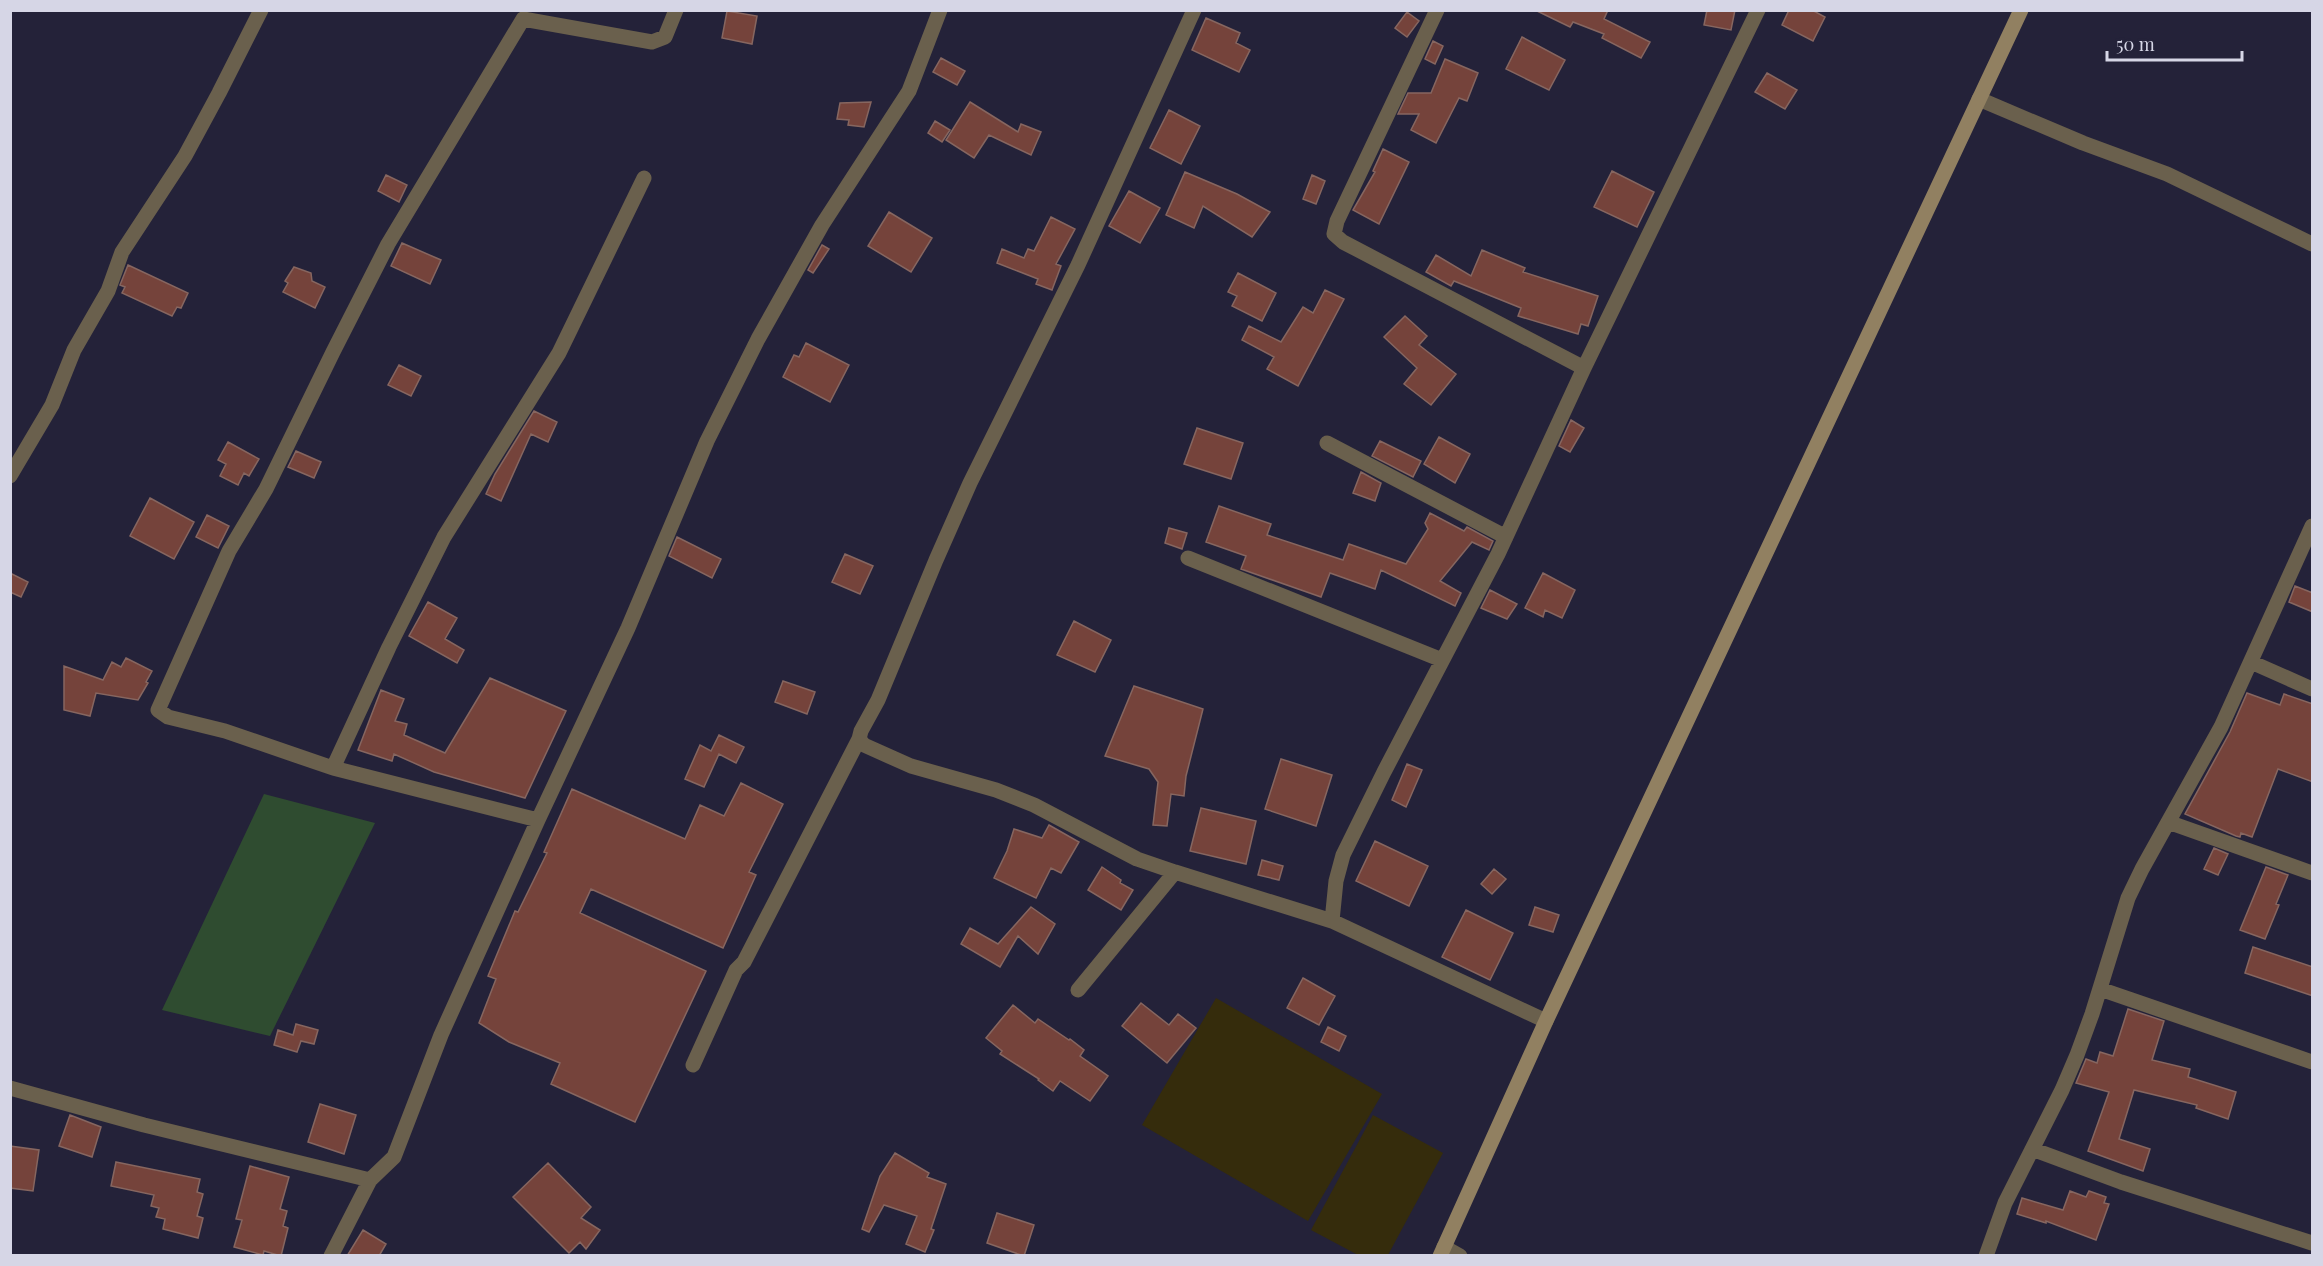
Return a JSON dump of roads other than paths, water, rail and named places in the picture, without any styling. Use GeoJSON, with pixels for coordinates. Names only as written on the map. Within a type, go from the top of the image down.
{"type":"FeatureCollection","features":[{"type":"Feature","properties":{"kind":"street"},"geometry":{"type":"LineString","coordinates":[[10,476],[52,405],[74,350],[108,291],[122,252],[185,156],[261,10]]}},
{"type":"Feature","properties":{"kind":"street"},"geometry":{"type":"LineString","coordinates":[[538,820],[333,768],[225,730],[168,717],[158,710],[229,551],[266,489],[388,244],[523,19],[652,42],[665,38],[676,10]]}},
{"type":"Feature","properties":{"kind":"street"},"geometry":{"type":"LineString","coordinates":[[331,1256],[370,1180],[394,1157],[441,1035],[628,628],[707,441],[753,349],[822,225],[909,91],[939,10]]}},
{"type":"Feature","properties":{"kind":"street"},"geometry":{"type":"LineString","coordinates":[[693,1065],[736,970],[744,962],[878,700],[970,483],[1078,265],[1194,10]]}},
{"type":"Feature","properties":{"kind":"street"},"geometry":{"type":"LineString","coordinates":[[1437,10],[1370,155],[1336,221],[1334,234],[1343,242],[1584,368]]}},
{"type":"Feature","properties":{"kind":"street"},"geometry":{"type":"LineString","coordinates":[[1332,921],[1336,881],[1343,855],[1506,537],[1584,368],[1758,10]]}},
{"type":"Feature","properties":{"kind":"street"},"geometry":{"type":"LineString","coordinates":[[1460,1256],[1442,1251],[1546,1021],[2021,10]]}},
{"type":"Feature","properties":{"kind":"street"},"geometry":{"type":"LineString","coordinates":[[1979,99],[2084,143],[2167,174],[2313,244]]}},
{"type":"Feature","properties":{"kind":"street"},"geometry":{"type":"LineString","coordinates":[[333,768],[444,537],[560,353],[644,178]]}},
{"type":"Feature","properties":{"kind":"street"},"geometry":{"type":"LineString","coordinates":[[1327,443],[1506,537]]}},
{"type":"Feature","properties":{"kind":"street"},"geometry":{"type":"LineString","coordinates":[[1986,1256],[2005,1203],[2062,1090],[2077,1055],[2128,898],[2221,727],[2313,526]]}},
{"type":"Feature","properties":{"kind":"street"},"geometry":{"type":"LineString","coordinates":[[1188,558],[1442,660]]}},
{"type":"Feature","properties":{"kind":"street"},"geometry":{"type":"LineString","coordinates":[[2251,662],[2313,689]]}},
{"type":"Feature","properties":{"kind":"street"},"geometry":{"type":"LineString","coordinates":[[859,739],[864,746],[911,766],[996,790],[1034,805],[1096,840],[1137,859],[1332,921],[1546,1021]]}},
{"type":"Feature","properties":{"kind":"street"},"geometry":{"type":"LineString","coordinates":[[2168,822],[2313,873]]}},
{"type":"Feature","properties":{"kind":"street"},"geometry":{"type":"LineString","coordinates":[[1078,990],[1175,872]]}},
{"type":"Feature","properties":{"kind":"street"},"geometry":{"type":"LineString","coordinates":[[2100,989],[2313,1062]]}},
{"type":"Feature","properties":{"kind":"street"},"geometry":{"type":"LineString","coordinates":[[10,1088],[144,1125],[370,1180]]}},
{"type":"Feature","properties":{"kind":"street"},"geometry":{"type":"LineString","coordinates":[[2032,1149],[2121,1182],[2313,1243]]}}]}
